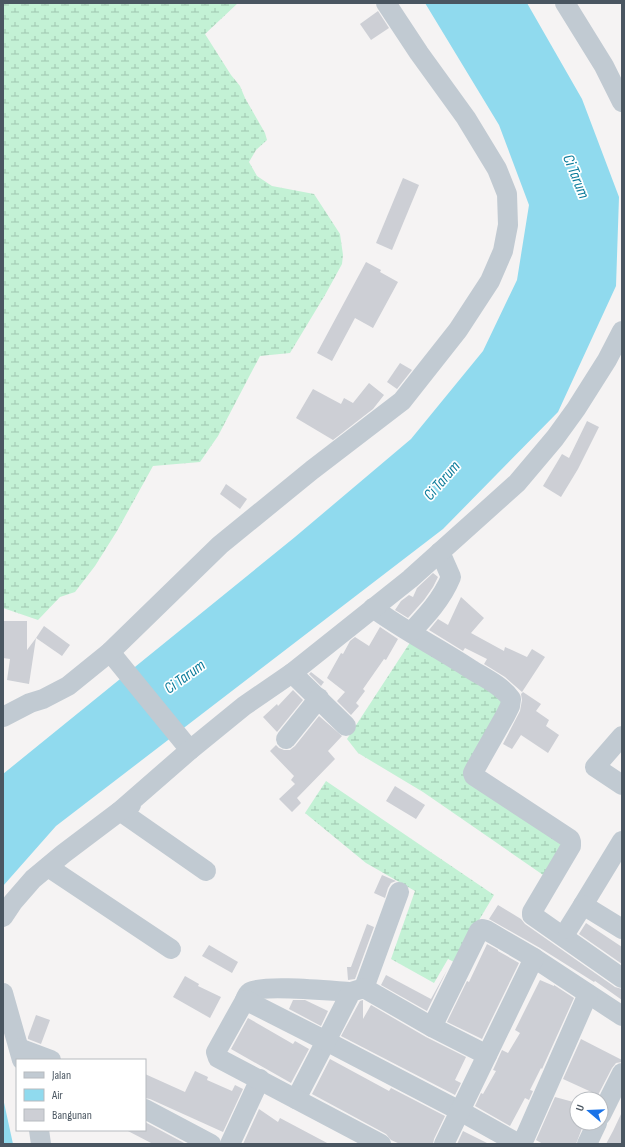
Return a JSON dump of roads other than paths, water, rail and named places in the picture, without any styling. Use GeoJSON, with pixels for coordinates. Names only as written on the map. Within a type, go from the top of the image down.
{"type":"FeatureCollection","features":[{"type":"Feature","properties":{"kind":"street"},"geometry":{"type":"LineString","coordinates":[[3,717],[30,703],[48,697],[68,686],[113,655],[220,545],[312,470],[402,401],[458,330],[490,281],[503,251],[508,225],[507,194],[497,169],[466,118],[419,53],[386,3]]}},
{"type":"Feature","properties":{"kind":"street"},"geometry":{"type":"LineString","coordinates":[[565,3],[604,66],[622,102]]}},
{"type":"Feature","properties":{"kind":"street"},"geometry":{"type":"LineString","coordinates":[[3,917],[13,902],[33,879],[120,811],[187,747],[292,673],[410,579],[517,483],[539,458],[576,409],[607,360],[622,331]]}},
{"type":"Feature","properties":{"kind":"street"},"geometry":{"type":"LineString","coordinates":[[411,632],[435,604],[450,578],[440,552]]}},
{"type":"Feature","properties":{"kind":"street"},"geometry":{"type":"LineString","coordinates":[[373,608],[395,625],[411,632],[453,657],[503,690],[511,699],[510,706],[475,769],[474,776],[570,839],[571,846],[532,912],[532,915],[622,978]]}},
{"type":"Feature","properties":{"kind":"street"},"geometry":{"type":"LineString","coordinates":[[113,655],[187,747]]}},
{"type":"Feature","properties":{"kind":"street"},"geometry":{"type":"LineString","coordinates":[[292,673],[346,726]]}},
{"type":"Feature","properties":{"kind":"street"},"geometry":{"type":"LineString","coordinates":[[120,811],[154,791],[213,744],[244,716],[262,695]]}},
{"type":"Feature","properties":{"kind":"street"},"geometry":{"type":"LineString","coordinates":[[286,739],[319,698]]}},
{"type":"Feature","properties":{"kind":"street"},"geometry":{"type":"LineString","coordinates":[[622,736],[595,767],[622,785]]}},
{"type":"Feature","properties":{"kind":"street"},"geometry":{"type":"LineString","coordinates":[[120,811],[206,871]]}},
{"type":"Feature","properties":{"kind":"street"},"geometry":{"type":"LineString","coordinates":[[568,929],[622,841]]}},
{"type":"Feature","properties":{"kind":"street"},"geometry":{"type":"LineString","coordinates":[[48,867],[171,949]]}},
{"type":"Feature","properties":{"kind":"street"},"geometry":{"type":"LineString","coordinates":[[296,1099],[326,1041],[358,990],[399,892]]}},
{"type":"Feature","properties":{"kind":"street"},"geometry":{"type":"LineString","coordinates":[[583,905],[622,929]]}},
{"type":"Feature","properties":{"kind":"street"},"geometry":{"type":"LineString","coordinates":[[432,1027],[482,929],[534,958],[622,1016]]}},
{"type":"Feature","properties":{"kind":"street"},"geometry":{"type":"LineString","coordinates":[[444,1144],[534,958]]}},
{"type":"Feature","properties":{"kind":"street"},"geometry":{"type":"LineString","coordinates":[[381,1144],[356,1138],[258,1084],[218,1058],[216,1052],[249,993],[265,989],[358,990],[487,1055]]}},
{"type":"Feature","properties":{"kind":"street"},"geometry":{"type":"LineString","coordinates":[[3,993],[21,1054],[46,1059]]}},
{"type":"Feature","properties":{"kind":"street"},"geometry":{"type":"LineString","coordinates":[[245,1000],[521,1144],[588,994]]}},
{"type":"Feature","properties":{"kind":"street"},"geometry":{"type":"LineString","coordinates":[[217,1070],[296,1099],[356,1138]]}},
{"type":"Feature","properties":{"kind":"street"},"geometry":{"type":"LineString","coordinates":[[609,1099],[622,1073]]}},
{"type":"Feature","properties":{"kind":"street"},"geometry":{"type":"LineString","coordinates":[[230,1144],[258,1084]]}},
{"type":"Feature","properties":{"kind":"street"},"geometry":{"type":"LineString","coordinates":[[146,1110],[211,1144]]}},
{"type":"Feature","properties":{"kind":"street"},"geometry":{"type":"LineString","coordinates":[[39,1131],[41,1144]]}},
{"type":"Feature","properties":{"kind":"street"},"geometry":{"type":"LineString","coordinates":[[587,1144],[593,1131]]}},
{"type":"Feature","properties":{"kind":"water","name":"Ci Tarum"},"geometry":{"type":"Polygon","coordinates":[[[425,3],[527,3],[582,99],[619,197],[616,286],[558,412],[443,529],[56,826],[3,886],[3,774],[295,537],[411,439],[483,351],[517,280],[529,205],[499,125],[425,3]]]}},
{"type":"Feature","properties":{"kind":"water"},"geometry":{"type":"Polygon","coordinates":[[[3,1098],[13,1144],[3,1144],[3,1098]]]}}]}
